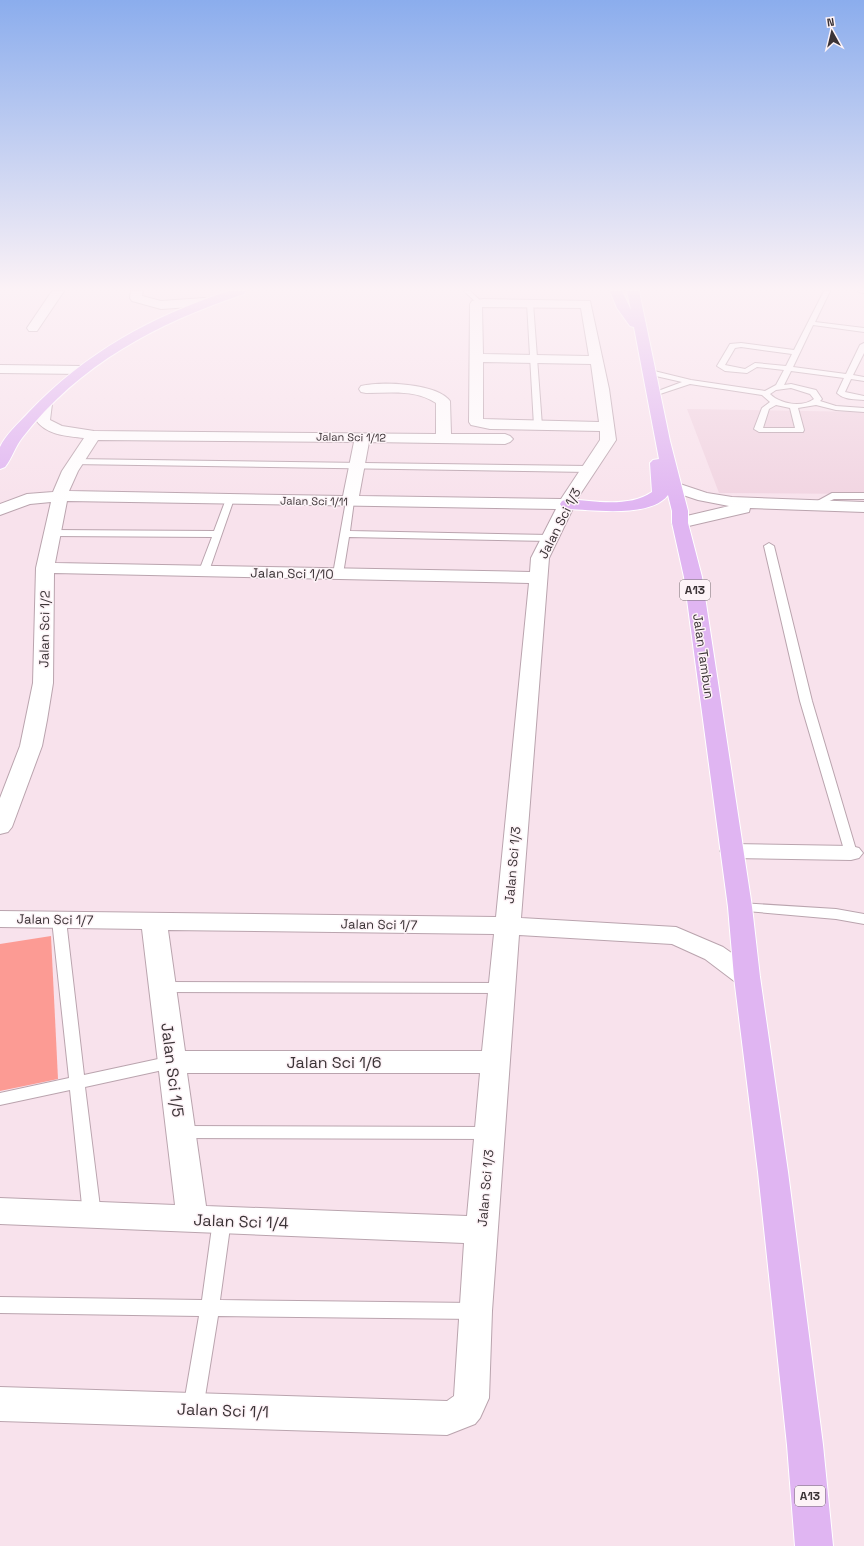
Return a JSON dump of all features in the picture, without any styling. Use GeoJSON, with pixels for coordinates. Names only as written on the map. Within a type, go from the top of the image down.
{"type":"FeatureCollection","features":[{"type":"Feature","properties":{"kind":"main road"},"geometry":{"type":"LineString","coordinates":[[0,464],[10,438],[45,404],[91,363]]}},
{"type":"Feature","properties":{"kind":"main road","name":"Jalan Tambun"},"geometry":{"type":"LineString","coordinates":[[648,363],[662,441],[680,511],[680,523],[693,577],[740,907],[747,977],[773,1172],[805,1445],[814,1546]]}},
{"type":"Feature","properties":{"kind":"main road"},"geometry":{"type":"LineString","coordinates":[[568,504],[636,505],[654,500],[660,494],[658,460],[662,441]]}},
{"type":"Feature","properties":{"kind":"street"},"geometry":{"type":"LineString","coordinates":[[475,363],[476,422],[484,424],[538,426],[607,433],[602,389],[597,363]]}},
{"type":"Feature","properties":{"kind":"street"},"geometry":{"type":"LineString","coordinates":[[0,370],[82,370]]}},
{"type":"Feature","properties":{"kind":"street"},"geometry":{"type":"LineString","coordinates":[[366,389],[411,390],[435,395],[443,401],[444,438]]}},
{"type":"Feature","properties":{"kind":"street","name":"Jalan Sci 1/12"},"geometry":{"type":"LineString","coordinates":[[45,404],[42,420],[47,425],[60,430],[94,435],[444,438],[607,433]]}},
{"type":"Feature","properties":{"kind":"street","name":"Jalan Sci 1/3"},"geometry":{"type":"LineString","coordinates":[[433,1416],[455,1417],[463,1412],[468,1406],[471,1398],[475,1311],[489,1133],[540,558],[571,496],[589,469],[607,433]]}},
{"type":"Feature","properties":{"kind":"street","name":"Jalan Sci 1/2"},"geometry":{"type":"LineString","coordinates":[[0,827],[31,746],[38,720],[42,683],[45,568],[60,496],[63,485],[74,462],[94,435]]}},
{"type":"Feature","properties":{"kind":"street"},"geometry":{"type":"LineString","coordinates":[[350,501],[362,437]]}},
{"type":"Feature","properties":{"kind":"street"},"geometry":{"type":"LineString","coordinates":[[674,487],[704,497],[732,502],[864,507]]}},
{"type":"Feature","properties":{"kind":"street","name":"Jalan Sci 1/11"},"geometry":{"type":"LineString","coordinates":[[0,510],[27,499],[60,496],[230,500],[568,504]]}},
{"type":"Feature","properties":{"kind":"street"},"geometry":{"type":"LineString","coordinates":[[680,523],[733,510],[753,509],[864,515]]}},
{"type":"Feature","properties":{"kind":"street","name":"Jalan Sci 1/10"},"geometry":{"type":"LineString","coordinates":[[45,568],[538,578]]}},
{"type":"Feature","properties":{"kind":"street"},"geometry":{"type":"LineString","coordinates":[[732,851],[851,853]]}},
{"type":"Feature","properties":{"kind":"street","name":"Jalan Sci 1/7"},"geometry":{"type":"LineString","coordinates":[[0,919],[507,926],[676,936],[714,953],[747,977]]}},
{"type":"Feature","properties":{"kind":"street","name":"Jalan Sci 1/5"},"geometry":{"type":"LineString","coordinates":[[154,921],[192,1218]]}},
{"type":"Feature","properties":{"kind":"street","name":"Jalan Sci 1/6"},"geometry":{"type":"LineString","coordinates":[[172,1062],[496,1062]]}},
{"type":"Feature","properties":{"kind":"street","name":"Jalan Sci 1/4"},"geometry":{"type":"LineString","coordinates":[[0,1211],[482,1230]]}},
{"type":"Feature","properties":{"kind":"street","name":"Jalan Sci 1/1"},"geometry":{"type":"LineString","coordinates":[[7,1404],[433,1416]]}},
{"type":"Feature","properties":{"kind":"lane"},"geometry":{"type":"LineString","coordinates":[[534,363],[538,426]]}},
{"type":"Feature","properties":{"kind":"lane"},"geometry":{"type":"LineString","coordinates":[[723,363],[721,366],[725,369],[739,371],[747,371],[757,365],[864,379]]}},
{"type":"Feature","properties":{"kind":"lane"},"geometry":{"type":"LineString","coordinates":[[779,387],[791,363]]}},
{"type":"Feature","properties":{"kind":"lane"},"geometry":{"type":"LineString","coordinates":[[856,363],[841,393],[846,396],[864,398]]}},
{"type":"Feature","properties":{"kind":"lane"},"geometry":{"type":"LineString","coordinates":[[650,372],[690,382],[766,393]]}},
{"type":"Feature","properties":{"kind":"lane"},"geometry":{"type":"LineString","coordinates":[[654,394],[690,382]]}},
{"type":"Feature","properties":{"kind":"lane"},"geometry":{"type":"LineString","coordinates":[[766,393],[770,389],[791,386],[809,390],[818,396],[815,402]]}},
{"type":"Feature","properties":{"kind":"lane"},"geometry":{"type":"LineString","coordinates":[[766,393],[767,398],[775,402],[793,406],[815,402],[836,408],[864,410]]}},
{"type":"Feature","properties":{"kind":"lane"},"geometry":{"type":"LineString","coordinates":[[775,402],[766,408],[758,429],[759,430],[800,430],[793,406]]}},
{"type":"Feature","properties":{"kind":"lane"},"geometry":{"type":"LineString","coordinates":[[74,462],[589,469]]}},
{"type":"Feature","properties":{"kind":"lane"},"geometry":{"type":"LineString","coordinates":[[816,504],[832,496],[864,496]]}},
{"type":"Feature","properties":{"kind":"lane"},"geometry":{"type":"LineString","coordinates":[[204,571],[230,500]]}},
{"type":"Feature","properties":{"kind":"lane"},"geometry":{"type":"LineString","coordinates":[[338,574],[350,501]]}},
{"type":"Feature","properties":{"kind":"lane"},"geometry":{"type":"LineString","coordinates":[[52,533],[218,534]]}},
{"type":"Feature","properties":{"kind":"lane"},"geometry":{"type":"LineString","coordinates":[[345,534],[550,538]]}},
{"type":"Feature","properties":{"kind":"lane"},"geometry":{"type":"LineString","coordinates":[[769,546],[806,701],[851,853]]}},
{"type":"Feature","properties":{"kind":"lane"},"geometry":{"type":"LineString","coordinates":[[740,907],[836,914],[864,919]]}},
{"type":"Feature","properties":{"kind":"lane"},"geometry":{"type":"LineString","coordinates":[[59,920],[92,1215]]}},
{"type":"Feature","properties":{"kind":"lane"},"geometry":{"type":"LineString","coordinates":[[162,987],[502,988]]}},
{"type":"Feature","properties":{"kind":"lane"},"geometry":{"type":"LineString","coordinates":[[0,1099],[172,1062]]}},
{"type":"Feature","properties":{"kind":"lane"},"geometry":{"type":"LineString","coordinates":[[181,1132],[489,1133]]}},
{"type":"Feature","properties":{"kind":"lane"},"geometry":{"type":"LineString","coordinates":[[193,1409],[210,1307],[222,1220]]}},
{"type":"Feature","properties":{"kind":"lane"},"geometry":{"type":"LineString","coordinates":[[0,1305],[475,1311]]}},
{"type":"Feature","properties":{"kind":"shaded area"},"geometry":{"type":"Polygon","coordinates":[[[687,409],[864,412],[864,494],[719,493],[687,409]]]}},
{"type":"Feature","properties":{"kind":"building"},"geometry":{"type":"Polygon","coordinates":[[[51,936],[58,1079],[0,1091],[0,944],[51,936]]]}}]}
